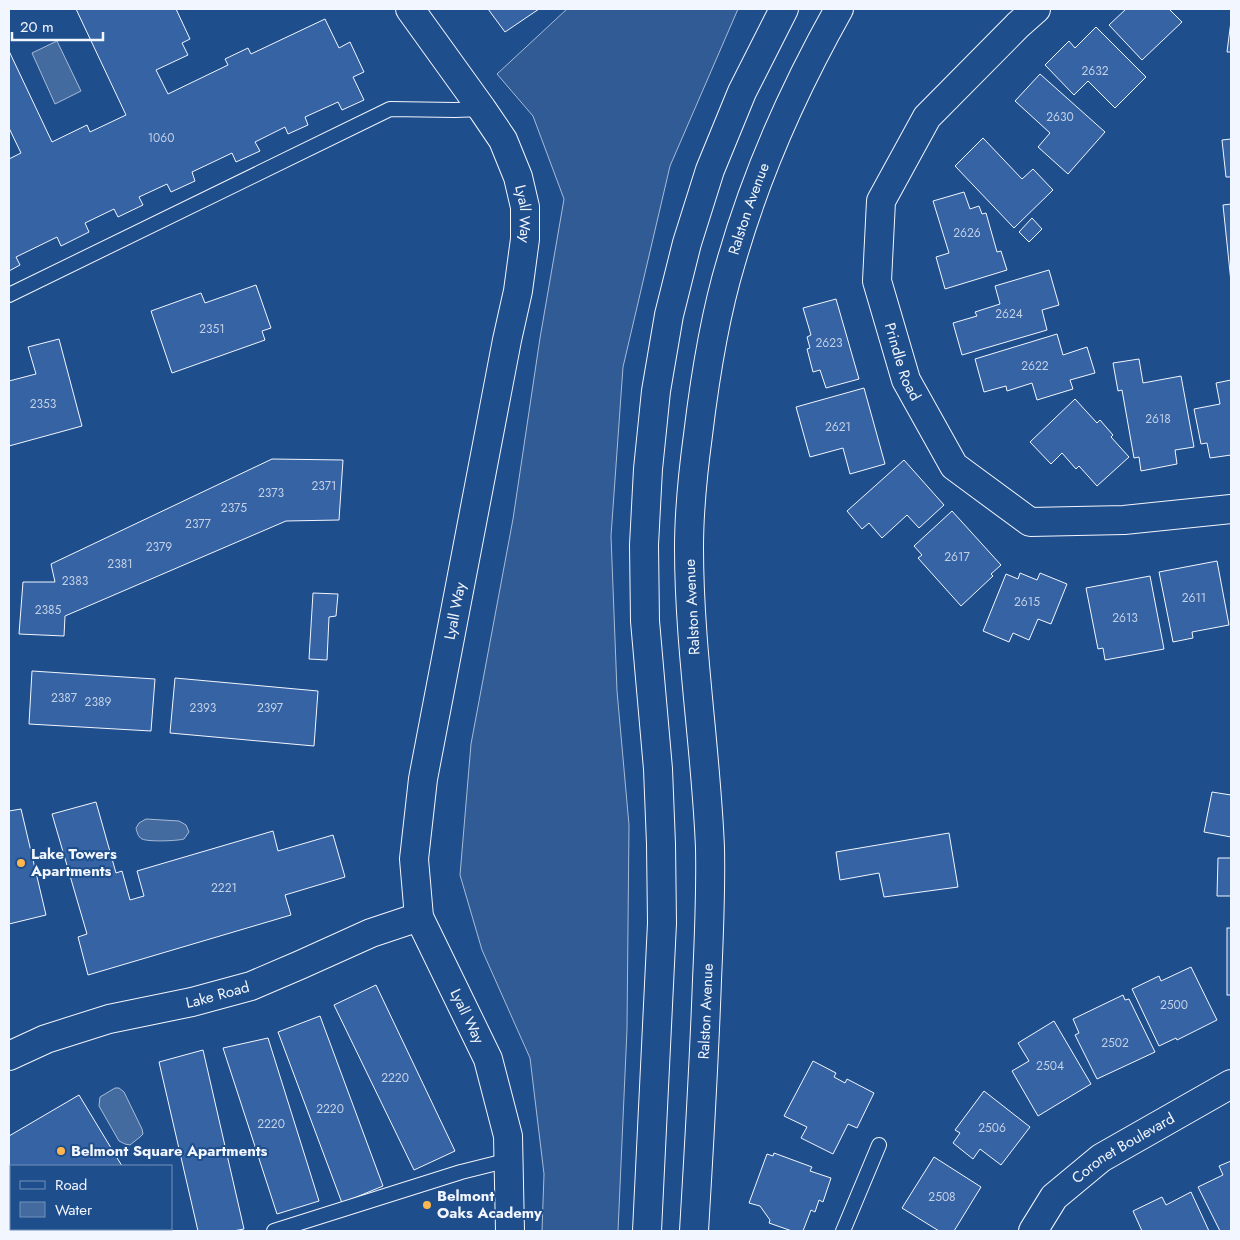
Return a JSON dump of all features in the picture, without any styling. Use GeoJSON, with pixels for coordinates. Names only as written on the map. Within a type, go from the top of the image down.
{"type":"FeatureCollection","features":[{"type":"Feature","properties":{"kind":"street","name":"Lyall Way"},"geometry":{"type":"LineString","coordinates":[[410,9],[503,140],[518,177],[525,207],[526,239],[518,290],[423,779],[414,860],[419,917],[488,1059],[508,1136],[510,1231]]}},
{"type":"Feature","properties":{"kind":"street"},"geometry":{"type":"LineString","coordinates":[[647,1231],[662,923],[662,844],[658,769],[645,622],[645,526],[648,469],[656,391],[669,316],[687,243],[710,170],[742,92],[784,9]]}},
{"type":"Feature","properties":{"kind":"street","name":"Ralston Avenue"},"geometry":{"type":"LineString","coordinates":[[694,1231],[707,986],[710,850],[691,619],[689,545],[693,476],[702,401],[712,343],[730,263],[754,192],[783,120],[839,9]]}},
{"type":"Feature","properties":{"kind":"street","name":"Prindle Road"},"geometry":{"type":"LineString","coordinates":[[1036,9],[1018,24],[927,117],[881,202],[877,281],[906,380],[954,466],[1030,522],[1124,520],[1231,509]]}},
{"type":"Feature","properties":{"kind":"street","name":"Lake Road"},"geometry":{"type":"LineString","coordinates":[[9,1056],[46,1038],[109,1019],[192,1002],[250,986],[371,933],[419,917]]}},
{"type":"Feature","properties":{"kind":"street","name":"Coronet Boulevard"},"geometry":{"type":"LineString","coordinates":[[1033,1231],[1054,1197],[1101,1158],[1231,1084]]}},
{"type":"Feature","properties":{"kind":"lane"},"geometry":{"type":"LineString","coordinates":[[9,295],[390,109],[456,110],[482,108]]}},
{"type":"Feature","properties":{"kind":"lane"},"geometry":{"type":"LineString","coordinates":[[843,1231],[879,1145]]}},
{"type":"Feature","properties":{"kind":"lane"},"geometry":{"type":"LineString","coordinates":[[274,1231],[461,1172],[509,1160]]}},
{"type":"Feature","properties":{"kind":"shaded area"},"geometry":{"type":"Polygon","coordinates":[[[567,9],[738,9],[670,166],[623,367],[611,536],[617,691],[629,825],[627,1029],[618,1231],[542,1231],[544,1174],[530,1058],[482,950],[460,875],[471,744],[513,519],[540,338],[564,199],[533,116],[497,74],[567,9]]]}},
{"type":"Feature","properties":{"kind":"water"},"geometry":{"type":"Polygon","coordinates":[[[57,41],[81,91],[55,104],[32,53],[57,41]]]}},
{"type":"Feature","properties":{"kind":"water"},"geometry":{"type":"Polygon","coordinates":[[[146,819],[179,821],[186,825],[189,832],[184,839],[180,840],[145,840],[139,836],[136,828],[139,823],[146,819]]]}},
{"type":"Feature","properties":{"kind":"water"},"geometry":{"type":"Polygon","coordinates":[[[115,1088],[119,1088],[124,1092],[142,1129],[143,1134],[130,1145],[119,1141],[99,1106],[100,1097],[115,1088]]]}},
{"type":"Feature","properties":{"kind":"building"},"geometry":{"type":"Polygon","coordinates":[[[76,9],[176,9],[190,39],[182,43],[188,55],[156,70],[168,94],[228,65],[225,59],[248,48],[251,54],[325,19],[339,48],[350,42],[364,72],[353,77],[364,100],[342,110],[338,102],[305,117],[308,125],[288,134],[285,127],[255,142],[260,151],[236,162],[232,153],[192,172],[195,181],[171,192],[167,184],[139,197],[143,205],[118,217],[114,209],[85,223],[89,232],[61,246],[57,237],[16,257],[20,265],[9,271],[9,159],[21,153],[9,128],[9,51],[52,142],[87,125],[90,132],[126,115],[76,9]]]}},
{"type":"Feature","properties":{"kind":"building"},"geometry":{"type":"Polygon","coordinates":[[[488,9],[539,9],[505,32],[488,9]]]}},
{"type":"Feature","properties":{"kind":"building"},"geometry":{"type":"Polygon","coordinates":[[[1126,9],[1169,9],[1182,22],[1142,60],[1109,25],[1126,9]]]}},
{"type":"Feature","properties":{"kind":"building"},"geometry":{"type":"Polygon","coordinates":[[[1231,21],[1231,52],[1227,52],[1231,21]]]}},
{"type":"Feature","properties":{"kind":"building"},"geometry":{"type":"Polygon","coordinates":[[[1096,27],[1146,77],[1115,108],[1088,81],[1074,95],[1045,65],[1069,41],[1075,48],[1096,27]]]}},
{"type":"Feature","properties":{"kind":"building"},"geometry":{"type":"Polygon","coordinates":[[[1040,74],[1105,132],[1068,174],[1038,147],[1050,133],[1015,101],[1040,74]]]}},
{"type":"Feature","properties":{"kind":"building"},"geometry":{"type":"Polygon","coordinates":[[[983,138],[1022,179],[1033,169],[1053,190],[1014,228],[955,166],[983,138]]]}},
{"type":"Feature","properties":{"kind":"building"},"geometry":{"type":"Polygon","coordinates":[[[1231,139],[1231,177],[1226,177],[1222,140],[1231,139]]]}},
{"type":"Feature","properties":{"kind":"building"},"geometry":{"type":"Polygon","coordinates":[[[964,192],[970,209],[979,206],[982,214],[986,213],[997,252],[1001,251],[1007,270],[945,289],[936,257],[949,253],[933,201],[964,192]]]}},
{"type":"Feature","properties":{"kind":"building"},"geometry":{"type":"Polygon","coordinates":[[[1231,204],[1231,282],[1223,205],[1231,204]]]}},
{"type":"Feature","properties":{"kind":"building"},"geometry":{"type":"Polygon","coordinates":[[[1032,218],[1042,229],[1029,242],[1019,232],[1032,218]]]}},
{"type":"Feature","properties":{"kind":"building"},"geometry":{"type":"Polygon","coordinates":[[[1049,270],[1059,305],[1042,310],[1047,330],[962,355],[953,323],[977,316],[975,312],[1000,304],[995,286],[1049,270]]]}},
{"type":"Feature","properties":{"kind":"building"},"geometry":{"type":"Polygon","coordinates":[[[256,285],[271,328],[262,331],[265,340],[172,373],[151,311],[201,293],[205,303],[256,285]]]}},
{"type":"Feature","properties":{"kind":"building"},"geometry":{"type":"Polygon","coordinates":[[[836,299],[859,379],[826,388],[820,370],[813,372],[807,349],[810,348],[807,337],[811,335],[803,308],[836,299]]]}},
{"type":"Feature","properties":{"kind":"building"},"geometry":{"type":"Polygon","coordinates":[[[1057,334],[1063,355],[1087,347],[1095,373],[1070,380],[1073,389],[1037,400],[1032,383],[1007,391],[1006,386],[984,392],[975,359],[1057,334]]]}},
{"type":"Feature","properties":{"kind":"building"},"geometry":{"type":"Polygon","coordinates":[[[59,339],[82,426],[9,446],[9,381],[36,374],[28,347],[59,339]]]}},
{"type":"Feature","properties":{"kind":"building"},"geometry":{"type":"Polygon","coordinates":[[[1139,359],[1143,383],[1181,376],[1194,447],[1175,450],[1177,464],[1141,471],[1139,457],[1134,458],[1122,390],[1118,391],[1113,363],[1139,359]]]}},
{"type":"Feature","properties":{"kind":"building"},"geometry":{"type":"Polygon","coordinates":[[[1231,380],[1231,455],[1210,458],[1207,443],[1201,444],[1194,409],[1220,404],[1216,383],[1231,380]]]}},
{"type":"Feature","properties":{"kind":"building"},"geometry":{"type":"Polygon","coordinates":[[[864,388],[885,464],[850,474],[843,448],[810,457],[796,407],[864,388]]]}},
{"type":"Feature","properties":{"kind":"building"},"geometry":{"type":"Polygon","coordinates":[[[1075,399],[1097,423],[1100,420],[1113,435],[1111,437],[1129,457],[1097,486],[1079,466],[1076,469],[1062,453],[1051,464],[1030,442],[1075,399]]]}},
{"type":"Feature","properties":{"kind":"building"},"geometry":{"type":"Polygon","coordinates":[[[272,459],[343,460],[339,520],[286,521],[65,616],[64,636],[19,634],[23,582],[55,582],[51,564],[272,459]]]}},
{"type":"Feature","properties":{"kind":"building"},"geometry":{"type":"Polygon","coordinates":[[[904,460],[944,505],[919,528],[907,515],[882,538],[869,523],[862,529],[847,511],[904,460]]]}},
{"type":"Feature","properties":{"kind":"building"},"geometry":{"type":"Polygon","coordinates":[[[952,511],[1001,565],[991,574],[993,576],[961,606],[918,558],[922,555],[914,546],[952,511]]]}},
{"type":"Feature","properties":{"kind":"building"},"geometry":{"type":"Polygon","coordinates":[[[1217,561],[1229,625],[1192,632],[1193,638],[1173,642],[1159,572],[1217,561]]]}},
{"type":"Feature","properties":{"kind":"building"},"geometry":{"type":"Polygon","coordinates":[[[1020,573],[1037,580],[1040,573],[1067,584],[1051,624],[1038,619],[1029,640],[1013,633],[1009,642],[983,631],[1006,574],[1018,579],[1020,573]]]}},
{"type":"Feature","properties":{"kind":"building"},"geometry":{"type":"Polygon","coordinates":[[[1150,576],[1164,649],[1105,660],[1103,648],[1098,649],[1086,588],[1150,576]]]}},
{"type":"Feature","properties":{"kind":"building"},"geometry":{"type":"Polygon","coordinates":[[[313,593],[338,594],[336,616],[329,617],[327,660],[309,659],[313,593]]]}},
{"type":"Feature","properties":{"kind":"building"},"geometry":{"type":"Polygon","coordinates":[[[32,671],[155,679],[151,731],[29,724],[32,671]]]}},
{"type":"Feature","properties":{"kind":"building"},"geometry":{"type":"Polygon","coordinates":[[[175,678],[318,691],[314,746],[170,733],[175,678]]]}},
{"type":"Feature","properties":{"kind":"building"},"geometry":{"type":"Polygon","coordinates":[[[1212,792],[1231,795],[1231,837],[1204,832],[1212,792]]]}},
{"type":"Feature","properties":{"kind":"building"},"geometry":{"type":"Polygon","coordinates":[[[96,802],[116,873],[122,871],[130,900],[144,896],[137,871],[273,831],[278,851],[333,835],[345,877],[285,895],[291,915],[88,975],[78,937],[87,934],[52,814],[96,802]]]}},
{"type":"Feature","properties":{"kind":"building","name":"Lake Towers Apartments"},"geometry":{"type":"Polygon","coordinates":[[[21,809],[46,915],[9,924],[9,811],[21,809]]]}},
{"type":"Feature","properties":{"kind":"building"},"geometry":{"type":"Polygon","coordinates":[[[949,833],[958,887],[884,897],[879,873],[840,880],[836,852],[949,833]]]}},
{"type":"Feature","properties":{"kind":"building"},"geometry":{"type":"Polygon","coordinates":[[[1218,858],[1231,858],[1231,896],[1217,896],[1218,858]]]}},
{"type":"Feature","properties":{"kind":"building"},"geometry":{"type":"Polygon","coordinates":[[[1227,928],[1231,928],[1231,995],[1227,995],[1227,928]]]}},
{"type":"Feature","properties":{"kind":"building"},"geometry":{"type":"Polygon","coordinates":[[[1191,967],[1217,1020],[1177,1040],[1176,1038],[1159,1046],[1132,989],[1159,976],[1161,981],[1191,967]]]}},
{"type":"Feature","properties":{"kind":"building"},"geometry":{"type":"Polygon","coordinates":[[[376,985],[455,1151],[414,1170],[334,1005],[376,985]]]}},
{"type":"Feature","properties":{"kind":"building"},"geometry":{"type":"Polygon","coordinates":[[[1123,995],[1125,1000],[1129,999],[1155,1052],[1097,1079],[1075,1035],[1079,1033],[1073,1019],[1123,995]]]}},
{"type":"Feature","properties":{"kind":"building"},"geometry":{"type":"Polygon","coordinates":[[[320,1016],[383,1186],[342,1203],[278,1032],[320,1016]]]}},
{"type":"Feature","properties":{"kind":"building"},"geometry":{"type":"Polygon","coordinates":[[[1054,1021],[1091,1084],[1038,1116],[1012,1071],[1029,1061],[1018,1043],[1054,1021]]]}},
{"type":"Feature","properties":{"kind":"building"},"geometry":{"type":"Polygon","coordinates":[[[268,1038],[319,1201],[277,1214],[223,1048],[268,1038]]]}},
{"type":"Feature","properties":{"kind":"building"},"geometry":{"type":"Polygon","coordinates":[[[203,1050],[244,1229],[233,1231],[198,1231],[159,1062],[203,1050]]]}},
{"type":"Feature","properties":{"kind":"building"},"geometry":{"type":"Polygon","coordinates":[[[813,1061],[836,1073],[834,1077],[845,1083],[847,1079],[874,1093],[857,1128],[848,1124],[833,1154],[801,1138],[807,1127],[784,1116],[813,1061]]]}},
{"type":"Feature","properties":{"kind":"building"},"geometry":{"type":"Polygon","coordinates":[[[984,1091],[1030,1127],[1001,1165],[980,1149],[973,1159],[953,1143],[960,1133],[955,1130],[984,1091]]]}},
{"type":"Feature","properties":{"kind":"building","name":"Belmont Square Apartments"},"geometry":{"type":"Polygon","coordinates":[[[79,1095],[121,1165],[10,1165],[10,1230],[143,1230],[9,1231],[9,1136],[79,1095]]]}},
{"type":"Feature","properties":{"kind":"building"},"geometry":{"type":"Polygon","coordinates":[[[774,1153],[812,1167],[810,1171],[831,1178],[823,1202],[819,1200],[815,1212],[811,1210],[803,1231],[792,1231],[769,1223],[770,1220],[760,1206],[749,1203],[767,1154],[773,1156],[774,1153]]]}},
{"type":"Feature","properties":{"kind":"building"},"geometry":{"type":"Polygon","coordinates":[[[934,1157],[981,1187],[954,1231],[939,1231],[902,1208],[934,1157]]]}},
{"type":"Feature","properties":{"kind":"building"},"geometry":{"type":"Polygon","coordinates":[[[1231,1161],[1231,1231],[1220,1231],[1198,1187],[1223,1175],[1219,1166],[1231,1161]]]}},
{"type":"Feature","properties":{"kind":"building"},"geometry":{"type":"Polygon","coordinates":[[[1191,1192],[1209,1231],[1142,1231],[1133,1211],[1162,1197],[1166,1205],[1191,1192]]]}},
{"type":"Feature","properties":{"kind":"place","name":"Lake Towers Apartments"},"geometry":{"type":"Point","coordinates":[21,863]}},
{"type":"Feature","properties":{"kind":"place","name":"Belmont Square Apartments"},"geometry":{"type":"Point","coordinates":[61,1151]}},
{"type":"Feature","properties":{"kind":"place","name":"Belmont Oaks Academy"},"geometry":{"type":"Point","coordinates":[427,1205]}}]}
